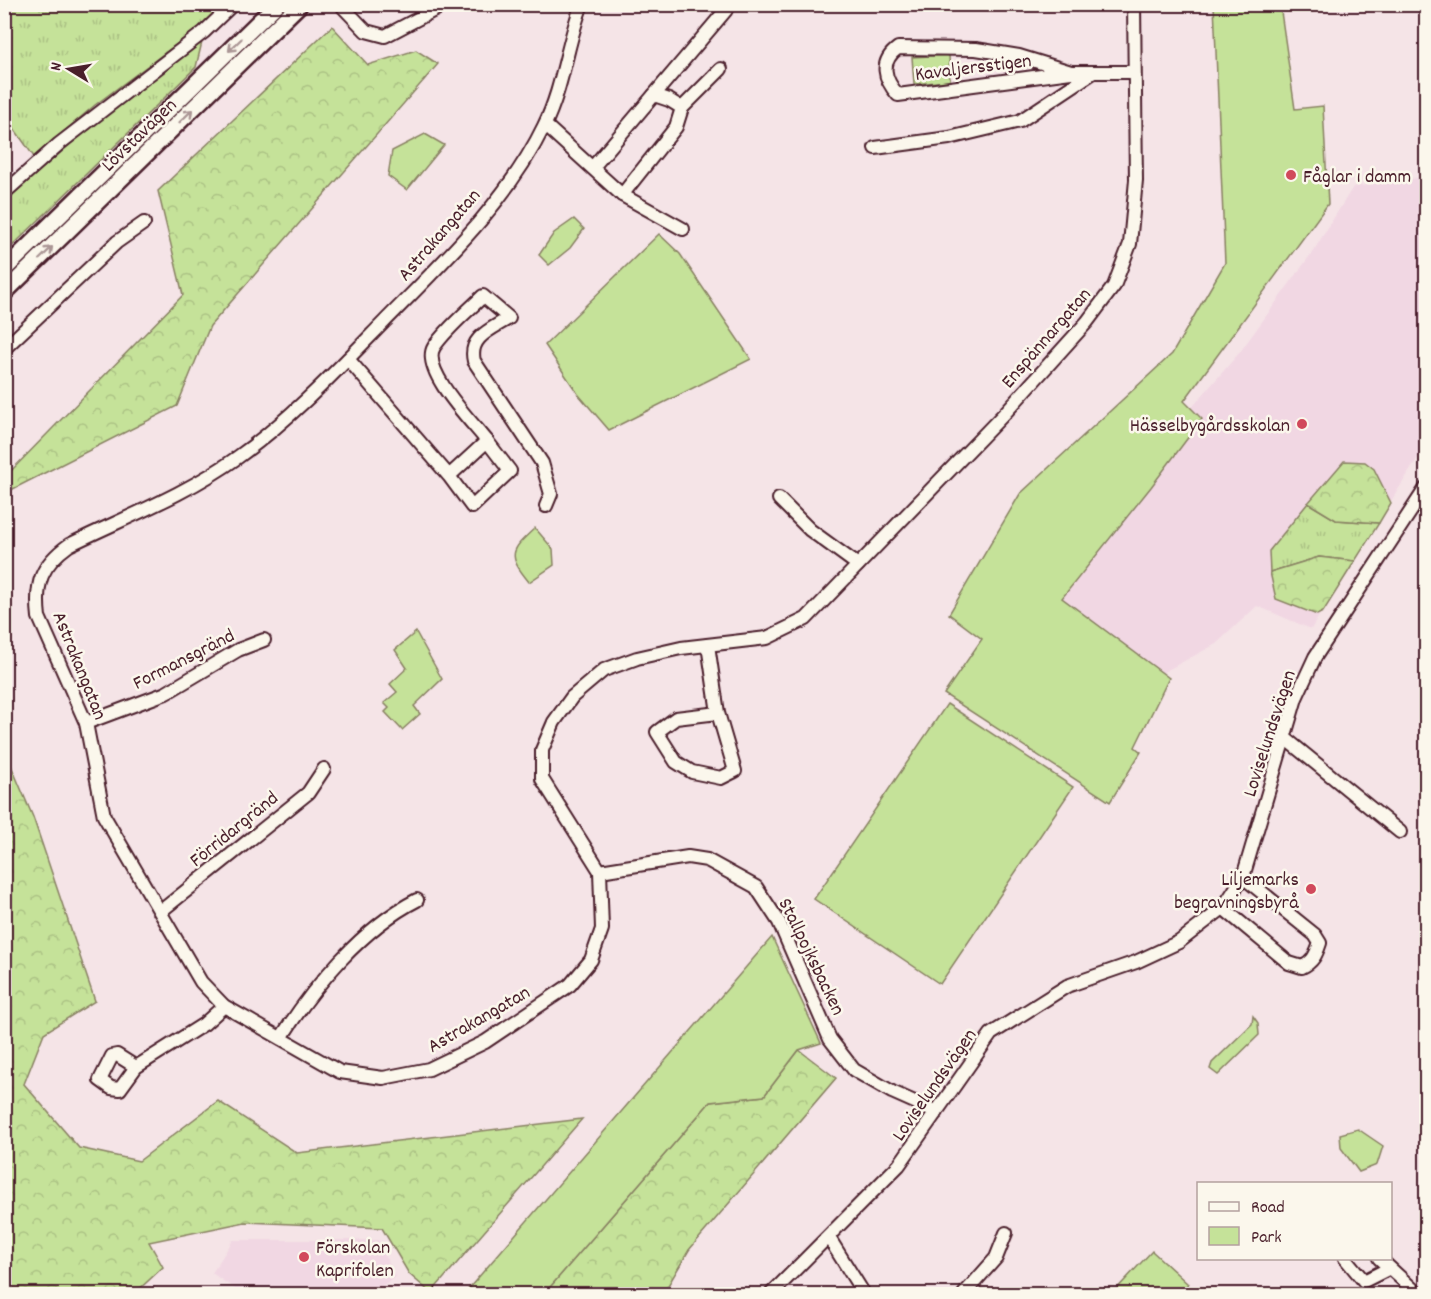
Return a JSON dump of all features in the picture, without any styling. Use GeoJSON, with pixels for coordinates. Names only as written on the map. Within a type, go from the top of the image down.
{"type":"FeatureCollection","features":[{"type":"Feature","properties":{"kind":"street"},"geometry":{"type":"LineString","coordinates":[[4,193],[59,144],[204,32],[233,4]]}},
{"type":"Feature","properties":{"kind":"street","name":"Lövstavägen"},"geometry":{"type":"LineString","coordinates":[[4,270],[277,4]]}},
{"type":"Feature","properties":{"kind":"street","name":"Lövstavägen"},"geometry":{"type":"LineString","coordinates":[[4,293],[300,4]]}},
{"type":"Feature","properties":{"kind":"street"},"geometry":{"type":"LineString","coordinates":[[346,4],[343,7],[366,31],[385,36],[446,4]]}},
{"type":"Feature","properties":{"kind":"street","name":"Enspännargatan"},"geometry":{"type":"LineString","coordinates":[[600,871],[543,779],[542,750],[554,722],[572,697],[604,670],[638,658],[708,645],[767,638],[806,619],[1004,414],[1087,322],[1114,286],[1130,244],[1136,180],[1134,4]]}},
{"type":"Feature","properties":{"kind":"street","name":"Astrakangatan"},"geometry":{"type":"LineString","coordinates":[[579,5],[545,125],[512,178],[460,242],[348,359],[237,458],[195,483],[69,545],[51,558],[41,577],[37,600],[39,617],[86,723],[104,816],[201,982],[224,1005],[340,1072],[383,1078],[429,1069],[485,1042],[570,985],[591,960],[602,928],[600,871]]}},
{"type":"Feature","properties":{"kind":"street"},"geometry":{"type":"LineString","coordinates":[[592,167],[726,10]]}},
{"type":"Feature","properties":{"kind":"street","name":"Kavaljersstigen"},"geometry":{"type":"LineString","coordinates":[[1071,72],[1019,56],[976,49],[898,48],[888,55],[884,71],[890,86],[898,95],[1071,72],[1134,72]]}},
{"type":"Feature","properties":{"kind":"street"},"geometry":{"type":"LineString","coordinates":[[622,195],[676,127],[682,108],[721,69]]}},
{"type":"Feature","properties":{"kind":"street"},"geometry":{"type":"LineString","coordinates":[[874,148],[949,138],[1020,121],[1092,73]]}},
{"type":"Feature","properties":{"kind":"street"},"geometry":{"type":"LineString","coordinates":[[654,95],[682,108]]}},
{"type":"Feature","properties":{"kind":"street"},"geometry":{"type":"LineString","coordinates":[[545,125],[622,195],[683,229]]}},
{"type":"Feature","properties":{"kind":"street"},"geometry":{"type":"LineString","coordinates":[[4,349],[117,242],[144,223]]}},
{"type":"Feature","properties":{"kind":"street"},"geometry":{"type":"LineString","coordinates":[[348,359],[449,476],[472,507],[510,471],[436,376],[430,360],[434,348],[483,296],[509,318],[476,339],[472,351],[474,361],[542,463],[551,494],[546,506]]}},
{"type":"Feature","properties":{"kind":"street"},"geometry":{"type":"LineString","coordinates":[[449,476],[487,441]]}},
{"type":"Feature","properties":{"kind":"street","name":"Loviselundsvägen"},"geometry":{"type":"LineString","coordinates":[[771,1294],[899,1165],[991,1034],[1067,987],[1137,962],[1179,942],[1223,908],[1243,877],[1249,861],[1296,698],[1315,657],[1426,489]]}},
{"type":"Feature","properties":{"kind":"street"},"geometry":{"type":"LineString","coordinates":[[779,499],[810,530],[858,565]]}},
{"type":"Feature","properties":{"kind":"street","name":"Formansgränd"},"geometry":{"type":"LineString","coordinates":[[86,723],[166,693],[238,651],[264,640]]}},
{"type":"Feature","properties":{"kind":"street"},"geometry":{"type":"LineString","coordinates":[[708,645],[718,713],[735,771],[721,778],[692,772],[676,762],[657,732],[676,718],[718,713]]}},
{"type":"Feature","properties":{"kind":"street"},"geometry":{"type":"LineString","coordinates":[[1286,739],[1400,832]]}},
{"type":"Feature","properties":{"kind":"street","name":"Förridargränd"},"geometry":{"type":"LineString","coordinates":[[161,911],[308,793],[324,769]]}},
{"type":"Feature","properties":{"kind":"street","name":"Stallpojksbacken"},"geometry":{"type":"LineString","coordinates":[[600,871],[688,857],[707,860],[756,887],[779,922],[831,1039],[854,1070],[892,1092],[937,1112]]}},
{"type":"Feature","properties":{"kind":"street"},"geometry":{"type":"LineString","coordinates":[[1223,908],[1288,963],[1302,967],[1316,956],[1320,944],[1315,935],[1243,877]]}},
{"type":"Feature","properties":{"kind":"street"},"geometry":{"type":"LineString","coordinates":[[280,1038],[305,1000],[345,957],[396,911],[417,900]]}},
{"type":"Feature","properties":{"kind":"street"},"geometry":{"type":"LineString","coordinates":[[136,1067],[204,1024],[224,1005]]}},
{"type":"Feature","properties":{"kind":"street"},"geometry":{"type":"LineString","coordinates":[[964,1294],[996,1258],[1006,1233]]}},
{"type":"Feature","properties":{"kind":"street"},"geometry":{"type":"LineString","coordinates":[[829,1238],[864,1294]]}},
{"type":"Feature","properties":{"kind":"street"},"geometry":{"type":"LineString","coordinates":[[1347,1260],[1364,1281],[1388,1269]]}},
{"type":"Feature","properties":{"kind":"street"},"geometry":{"type":"LineString","coordinates":[[1381,1260],[1418,1294]]}},
{"type":"Feature","properties":{"kind":"shaded area","name":"Hässelbygårdsskolan"},"geometry":{"type":"Polygon","coordinates":[[[1426,177],[1426,445],[1311,629],[1257,606],[1216,644],[1158,675],[1038,595],[1143,464],[1240,352],[1314,250],[1353,187],[1426,177]]]}},
{"type":"Feature","properties":{"kind":"shaded area","name":"Förskolan Kaprifolen"},"geometry":{"type":"Polygon","coordinates":[[[233,1240],[378,1240],[395,1277],[371,1294],[242,1294],[212,1273],[233,1240]]]}},
{"type":"Feature","properties":{"kind":"green space"},"geometry":{"type":"Polygon","coordinates":[[[4,5],[222,5],[206,22],[95,105],[34,157],[11,124],[5,122],[4,5]]]}},
{"type":"Feature","properties":{"kind":"green space"},"geometry":{"type":"Polygon","coordinates":[[[1214,5],[1280,5],[1295,109],[1323,106],[1328,204],[1184,401],[1202,419],[1062,598],[1169,678],[1135,747],[1141,752],[1110,802],[944,694],[982,639],[949,614],[1020,494],[1172,354],[1225,263],[1214,5]]]}},
{"type":"Feature","properties":{"kind":"green space"},"geometry":{"type":"Polygon","coordinates":[[[332,26],[368,65],[416,50],[438,64],[210,326],[177,406],[5,493],[5,477],[183,295],[158,191],[332,26]]]}},
{"type":"Feature","properties":{"kind":"green space"},"geometry":{"type":"Polygon","coordinates":[[[202,42],[196,67],[5,253],[5,201],[89,128],[202,42]]]}},
{"type":"Feature","properties":{"kind":"green space"},"geometry":{"type":"Polygon","coordinates":[[[949,55],[950,81],[914,84],[912,57],[949,55]]]}},
{"type":"Feature","properties":{"kind":"green space"},"geometry":{"type":"Polygon","coordinates":[[[425,134],[444,145],[407,190],[388,176],[392,151],[425,134]]]}},
{"type":"Feature","properties":{"kind":"green space"},"geometry":{"type":"Polygon","coordinates":[[[574,219],[584,229],[570,248],[549,265],[539,255],[554,233],[574,219]]]}},
{"type":"Feature","properties":{"kind":"green space"},"geometry":{"type":"Polygon","coordinates":[[[659,234],[680,254],[751,359],[609,430],[578,394],[545,345],[659,234]]]}},
{"type":"Feature","properties":{"kind":"green space"},"geometry":{"type":"Polygon","coordinates":[[[1344,461],[1365,462],[1374,469],[1391,503],[1379,523],[1336,520],[1308,503],[1344,461]]]}},
{"type":"Feature","properties":{"kind":"green space"},"geometry":{"type":"Polygon","coordinates":[[[1308,503],[1336,520],[1379,523],[1355,561],[1319,557],[1270,572],[1269,551],[1308,503]]]}},
{"type":"Feature","properties":{"kind":"green space"},"geometry":{"type":"Polygon","coordinates":[[[535,528],[553,549],[554,565],[529,582],[517,565],[514,554],[520,542],[535,528]]]}},
{"type":"Feature","properties":{"kind":"green space"},"geometry":{"type":"Polygon","coordinates":[[[1319,557],[1355,561],[1323,612],[1317,615],[1276,599],[1270,572],[1319,557]]]}},
{"type":"Feature","properties":{"kind":"green space"},"geometry":{"type":"Polygon","coordinates":[[[416,632],[442,679],[414,706],[420,714],[402,730],[385,712],[389,708],[384,703],[397,692],[390,684],[407,668],[395,650],[416,632]]]}},
{"type":"Feature","properties":{"kind":"green space"},"geometry":{"type":"Polygon","coordinates":[[[947,704],[1073,787],[940,984],[814,899],[947,704]]]}},
{"type":"Feature","properties":{"kind":"green space"},"geometry":{"type":"Polygon","coordinates":[[[4,749],[33,817],[95,1001],[44,1033],[24,1084],[79,1148],[139,1161],[218,1101],[297,1153],[582,1119],[431,1293],[409,1274],[382,1228],[245,1222],[149,1242],[163,1267],[134,1294],[5,1294],[4,749]]]}},
{"type":"Feature","properties":{"kind":"green space"},"geometry":{"type":"Polygon","coordinates":[[[772,937],[821,1043],[799,1050],[764,1096],[710,1102],[544,1294],[464,1294],[772,937]]]}},
{"type":"Feature","properties":{"kind":"green space"},"geometry":{"type":"Polygon","coordinates":[[[1253,1016],[1258,1023],[1259,1035],[1218,1075],[1210,1069],[1212,1063],[1252,1024],[1253,1016]]]}},
{"type":"Feature","properties":{"kind":"green space"},"geometry":{"type":"Polygon","coordinates":[[[799,1050],[836,1078],[689,1250],[663,1294],[544,1294],[710,1102],[764,1096],[799,1050]]]}},
{"type":"Feature","properties":{"kind":"green space"},"geometry":{"type":"Polygon","coordinates":[[[1358,1129],[1383,1146],[1377,1165],[1359,1172],[1341,1148],[1340,1134],[1358,1129]]]}},
{"type":"Feature","properties":{"kind":"green space"},"geometry":{"type":"Polygon","coordinates":[[[1152,1251],[1188,1284],[1178,1294],[1112,1294],[1152,1251]]]}},
{"type":"Feature","properties":{"kind":"place","name":"Fåglar i damm"},"geometry":{"type":"Point","coordinates":[1291,175]}},
{"type":"Feature","properties":{"kind":"place","name":"Hässelbygårdsskolan"},"geometry":{"type":"Point","coordinates":[1302,424]}},
{"type":"Feature","properties":{"kind":"place","name":"Liljemarks begravningsbyrå"},"geometry":{"type":"Point","coordinates":[1311,889]}},
{"type":"Feature","properties":{"kind":"place","name":"Förskolan Kaprifolen"},"geometry":{"type":"Point","coordinates":[304,1257]}}]}
